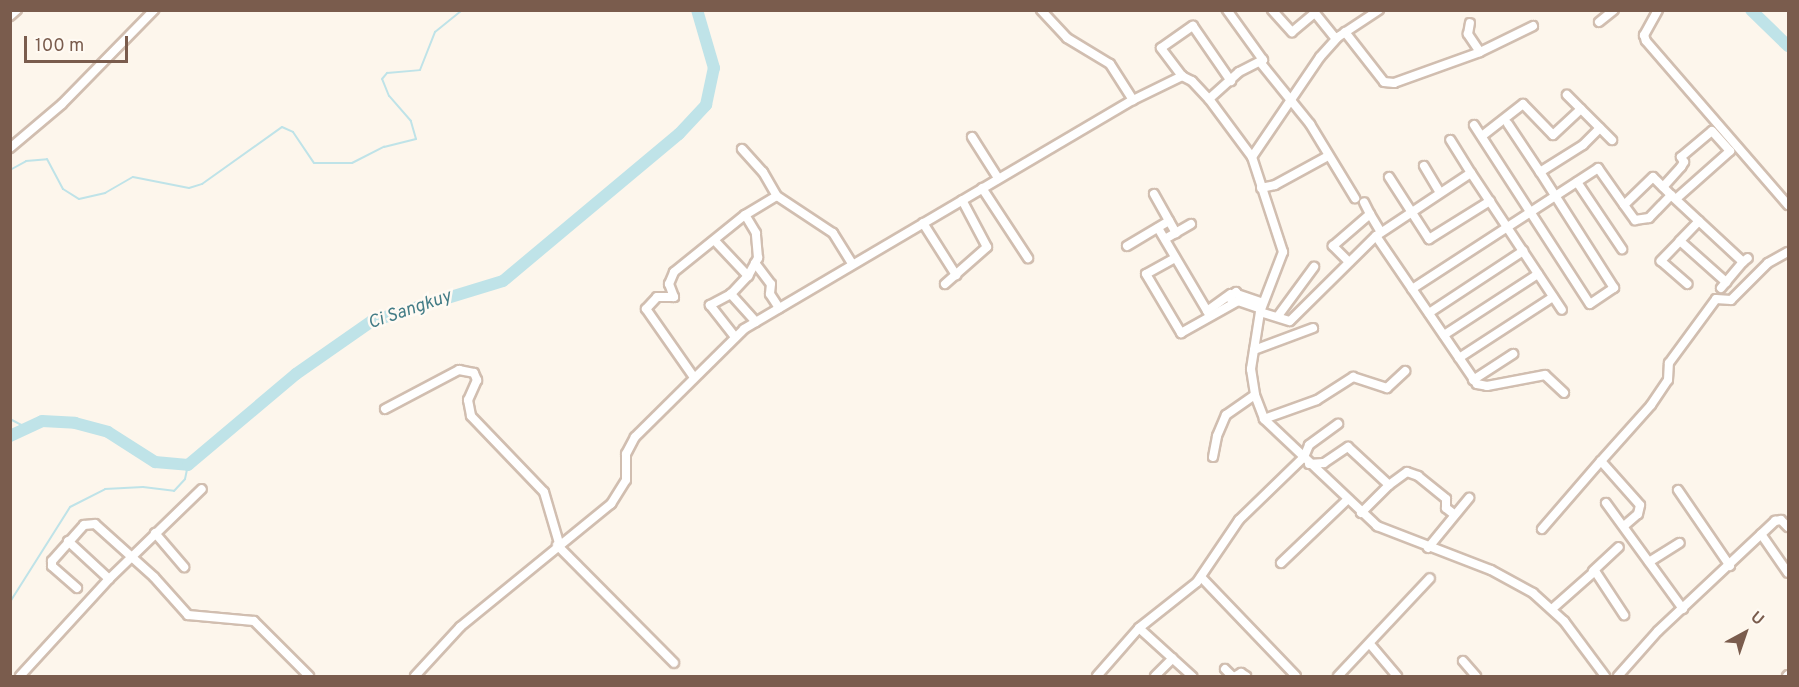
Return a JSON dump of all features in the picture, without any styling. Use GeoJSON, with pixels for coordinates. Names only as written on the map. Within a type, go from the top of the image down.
{"type":"FeatureCollection","features":[{"type":"Feature","properties":{"kind":"street"},"geometry":{"type":"LineString","coordinates":[[10,16],[17,10]]}},
{"type":"Feature","properties":{"kind":"street"},"geometry":{"type":"LineString","coordinates":[[10,148],[62,104],[154,10]]}},
{"type":"Feature","properties":{"kind":"street"},"geometry":{"type":"LineString","coordinates":[[1041,10],[1067,38],[1110,64],[1133,99]]}},
{"type":"Feature","properties":{"kind":"street"},"geometry":{"type":"LineString","coordinates":[[1209,99],[1244,69],[1263,60],[1227,10]]}},
{"type":"Feature","properties":{"kind":"street"},"geometry":{"type":"LineString","coordinates":[[1272,10],[1292,32],[1315,13],[1336,39]]}},
{"type":"Feature","properties":{"kind":"street"},"geometry":{"type":"LineString","coordinates":[[1252,157],[1289,99],[1336,39],[1379,10]]}},
{"type":"Feature","properties":{"kind":"street"},"geometry":{"type":"LineString","coordinates":[[1599,22],[1614,10]]}},
{"type":"Feature","properties":{"kind":"street"},"geometry":{"type":"LineString","coordinates":[[1658,10],[1644,35],[1646,42],[1788,205]]}},
{"type":"Feature","properties":{"kind":"street"},"geometry":{"type":"LineString","coordinates":[[1470,23],[1468,34],[1480,52]]}},
{"type":"Feature","properties":{"kind":"street"},"geometry":{"type":"LineString","coordinates":[[1231,81],[1192,26],[1162,46],[1182,76],[1192,81],[1209,99],[1252,157],[1283,252],[1261,308],[1254,350],[1251,380],[1264,418],[1361,513],[1389,533],[1491,570],[1525,587],[1552,609],[1605,676]]}},
{"type":"Feature","properties":{"kind":"street"},"geometry":{"type":"LineString","coordinates":[[1345,32],[1389,83],[1480,52],[1533,26]]}},
{"type":"Feature","properties":{"kind":"street"},"geometry":{"type":"LineString","coordinates":[[1260,62],[1289,99],[1355,198]]}},
{"type":"Feature","properties":{"kind":"street"},"geometry":{"type":"LineString","coordinates":[[415,676],[460,627],[557,540],[591,523],[620,493],[626,480],[630,445],[693,376],[735,337],[852,264],[1133,99],[1182,76]]}},
{"type":"Feature","properties":{"kind":"street"},"geometry":{"type":"LineString","coordinates":[[1567,95],[1612,140]]}},
{"type":"Feature","properties":{"kind":"street"},"geometry":{"type":"LineString","coordinates":[[1482,136],[1523,104],[1553,135],[1581,110]]}},
{"type":"Feature","properties":{"kind":"street"},"geometry":{"type":"LineString","coordinates":[[1474,125],[1532,210],[1590,304],[1614,288],[1508,124]]}},
{"type":"Feature","properties":{"kind":"street"},"geometry":{"type":"LineString","coordinates":[[1540,172],[1583,145],[1600,128]]}},
{"type":"Feature","properties":{"kind":"street"},"geometry":{"type":"LineString","coordinates":[[1412,289],[1598,168],[1635,220],[1642,221],[1730,151],[1712,131],[1681,157],[1684,162],[1681,167],[1663,187]]}},
{"type":"Feature","properties":{"kind":"street"},"geometry":{"type":"LineString","coordinates":[[972,137],[998,178]]}},
{"type":"Feature","properties":{"kind":"street"},"geometry":{"type":"LineString","coordinates":[[1450,140],[1562,310]]}},
{"type":"Feature","properties":{"kind":"street"},"geometry":{"type":"LineString","coordinates":[[742,149],[763,172],[777,195],[833,233],[852,264]]}},
{"type":"Feature","properties":{"kind":"street"},"geometry":{"type":"LineString","coordinates":[[1261,188],[1275,185],[1328,156]]}},
{"type":"Feature","properties":{"kind":"street"},"geometry":{"type":"LineString","coordinates":[[1424,166],[1440,193]]}},
{"type":"Feature","properties":{"kind":"street"},"geometry":{"type":"LineString","coordinates":[[1175,258],[1146,274],[1180,333],[1235,298],[1290,321],[1379,234],[1471,173]]}},
{"type":"Feature","properties":{"kind":"street"},"geometry":{"type":"LineString","coordinates":[[1389,177],[1430,239],[1490,201]]}},
{"type":"Feature","properties":{"kind":"street"},"geometry":{"type":"LineString","coordinates":[[1624,205],[1653,177],[1699,221],[1746,260],[1724,285],[1680,241]]}},
{"type":"Feature","properties":{"kind":"street"},"geometry":{"type":"LineString","coordinates":[[1577,182],[1622,249]]}},
{"type":"Feature","properties":{"kind":"street"},"geometry":{"type":"LineString","coordinates":[[982,188],[1028,258]]}},
{"type":"Feature","properties":{"kind":"street"},"geometry":{"type":"LineString","coordinates":[[1154,194],[1176,233]]}},
{"type":"Feature","properties":{"kind":"street"},"geometry":{"type":"LineString","coordinates":[[693,376],[646,309],[657,297],[674,297],[669,284],[674,272],[716,242],[745,215],[777,195]]}},
{"type":"Feature","properties":{"kind":"street"},"geometry":{"type":"LineString","coordinates":[[945,284],[987,247],[962,200]]}},
{"type":"Feature","properties":{"kind":"street"},"geometry":{"type":"LineString","coordinates":[[1364,202],[1379,234],[1412,289],[1473,380],[1487,386],[1545,375],[1564,393]]}},
{"type":"Feature","properties":{"kind":"street"},"geometry":{"type":"LineString","coordinates":[[1349,262],[1333,246],[1370,214]]}},
{"type":"Feature","properties":{"kind":"street"},"geometry":{"type":"LineString","coordinates":[[735,337],[710,305],[731,294],[748,276],[755,263],[759,244],[745,215]]}},
{"type":"Feature","properties":{"kind":"street"},"geometry":{"type":"LineString","coordinates":[[1127,246],[1170,221]]}},
{"type":"Feature","properties":{"kind":"street"},"geometry":{"type":"LineString","coordinates":[[1687,284],[1661,261],[1699,221]]}},
{"type":"Feature","properties":{"kind":"street"},"geometry":{"type":"LineString","coordinates":[[923,223],[956,275]]}},
{"type":"Feature","properties":{"kind":"street"},"geometry":{"type":"LineString","coordinates":[[1165,239],[1191,224]]}},
{"type":"Feature","properties":{"kind":"street"},"geometry":{"type":"LineString","coordinates":[[1158,228],[1208,314]]}},
{"type":"Feature","properties":{"kind":"street"},"geometry":{"type":"LineString","coordinates":[[716,242],[748,276]]}},
{"type":"Feature","properties":{"kind":"street"},"geometry":{"type":"LineString","coordinates":[[1429,313],[1523,251]]}},
{"type":"Feature","properties":{"kind":"street"},"geometry":{"type":"LineString","coordinates":[[1542,529],[1668,380],[1669,363],[1716,298],[1731,300],[1767,263],[1788,252]]}},
{"type":"Feature","properties":{"kind":"street"},"geometry":{"type":"LineString","coordinates":[[755,263],[771,284],[770,294],[779,308]]}},
{"type":"Feature","properties":{"kind":"street"},"geometry":{"type":"LineString","coordinates":[[1278,316],[1314,267]]}},
{"type":"Feature","properties":{"kind":"street"},"geometry":{"type":"LineString","coordinates":[[1444,335],[1538,274]]}},
{"type":"Feature","properties":{"kind":"street"},"geometry":{"type":"LineString","coordinates":[[731,294],[756,322]]}},
{"type":"Feature","properties":{"kind":"street"},"geometry":{"type":"LineString","coordinates":[[1459,357],[1553,297]]}},
{"type":"Feature","properties":{"kind":"street"},"geometry":{"type":"LineString","coordinates":[[1254,350],[1313,328]]}},
{"type":"Feature","properties":{"kind":"street"},"geometry":{"type":"LineString","coordinates":[[1473,380],[1514,354]]}},
{"type":"Feature","properties":{"kind":"street"},"geometry":{"type":"LineString","coordinates":[[385,409],[452,373],[471,370],[477,380],[468,400],[471,416],[544,492],[550,502],[557,540],[674,663]]}},
{"type":"Feature","properties":{"kind":"street"},"geometry":{"type":"LineString","coordinates":[[1264,418],[1317,400],[1353,377],[1387,388],[1405,370]]}},
{"type":"Feature","properties":{"kind":"street"},"geometry":{"type":"LineString","coordinates":[[1214,457],[1216,436],[1226,415],[1255,395]]}},
{"type":"Feature","properties":{"kind":"street"},"geometry":{"type":"LineString","coordinates":[[1097,676],[1139,628],[1201,577],[1239,520],[1306,460],[1309,445],[1338,424]]}},
{"type":"Feature","properties":{"kind":"street"},"geometry":{"type":"LineString","coordinates":[[1306,460],[1324,463],[1348,447],[1389,485]]}},
{"type":"Feature","properties":{"kind":"street"},"geometry":{"type":"LineString","coordinates":[[1601,461],[1640,505],[1638,514],[1624,526]]}},
{"type":"Feature","properties":{"kind":"street"},"geometry":{"type":"LineString","coordinates":[[1361,513],[1389,485],[1407,472],[1414,474],[1446,499],[1446,508],[1455,515]]}},
{"type":"Feature","properties":{"kind":"street"},"geometry":{"type":"LineString","coordinates":[[20,676],[131,556],[202,489]]}},
{"type":"Feature","properties":{"kind":"street"},"geometry":{"type":"LineString","coordinates":[[1678,490],[1730,566]]}},
{"type":"Feature","properties":{"kind":"street"},"geometry":{"type":"LineString","coordinates":[[1428,548],[1469,498]]}},
{"type":"Feature","properties":{"kind":"street"},"geometry":{"type":"LineString","coordinates":[[1281,563],[1347,500]]}},
{"type":"Feature","properties":{"kind":"street"},"geometry":{"type":"LineString","coordinates":[[1606,503],[1683,609]]}},
{"type":"Feature","properties":{"kind":"street"},"geometry":{"type":"LineString","coordinates":[[1618,676],[1683,609],[1778,519],[1788,526]]}},
{"type":"Feature","properties":{"kind":"street"},"geometry":{"type":"LineString","coordinates":[[77,588],[52,566],[58,551],[84,525],[95,524],[131,556],[188,615],[254,621],[309,676]]}},
{"type":"Feature","properties":{"kind":"street"},"geometry":{"type":"LineString","coordinates":[[155,533],[184,567]]}},
{"type":"Feature","properties":{"kind":"street"},"geometry":{"type":"LineString","coordinates":[[1761,534],[1788,573]]}},
{"type":"Feature","properties":{"kind":"street"},"geometry":{"type":"LineString","coordinates":[[68,541],[109,579]]}},
{"type":"Feature","properties":{"kind":"street"},"geometry":{"type":"LineString","coordinates":[[1649,562],[1680,543]]}},
{"type":"Feature","properties":{"kind":"street"},"geometry":{"type":"LineString","coordinates":[[1552,609],[1619,547]]}},
{"type":"Feature","properties":{"kind":"street"},"geometry":{"type":"LineString","coordinates":[[1593,571],[1598,572],[1624,615]]}},
{"type":"Feature","properties":{"kind":"street"},"geometry":{"type":"LineString","coordinates":[[1201,577],[1296,676]]}},
{"type":"Feature","properties":{"kind":"street"},"geometry":{"type":"LineString","coordinates":[[1338,676],[1430,578]]}},
{"type":"Feature","properties":{"kind":"street"},"geometry":{"type":"LineString","coordinates":[[1139,628],[1192,676]]}},
{"type":"Feature","properties":{"kind":"street"},"geometry":{"type":"LineString","coordinates":[[1370,644],[1397,676]]}},
{"type":"Feature","properties":{"kind":"street"},"geometry":{"type":"LineString","coordinates":[[1155,676],[1173,658]]}},
{"type":"Feature","properties":{"kind":"street"},"geometry":{"type":"LineString","coordinates":[[1464,661],[1476,676]]}},
{"type":"Feature","properties":{"kind":"street"},"geometry":{"type":"LineString","coordinates":[[1225,669],[1234,676],[1242,673],[1246,676]]}},
{"type":"Feature","properties":{"kind":"waterway"},"geometry":{"type":"LineString","coordinates":[[10,170],[26,161],[47,159],[63,189],[79,199],[105,193],[133,177],[189,188],[202,184],[282,127],[293,132],[314,163],[352,163],[384,147],[416,139],[411,121],[389,96],[382,79],[387,73],[420,70],[435,32],[462,10]]}},
{"type":"Feature","properties":{"kind":"waterway","name":"Ci Sangkuy"},"geometry":{"type":"LineString","coordinates":[[10,436],[42,421],[75,423],[108,432],[155,462],[188,465],[296,374],[372,321],[503,281],[679,134],[706,105],[714,68],[697,10]]}},
{"type":"Feature","properties":{"kind":"waterway","name":"Ci Sangkuy"},"geometry":{"type":"LineString","coordinates":[[1751,10],[1788,46]]}},
{"type":"Feature","properties":{"kind":"waterway"},"geometry":{"type":"LineString","coordinates":[[10,419],[25,427]]}},
{"type":"Feature","properties":{"kind":"waterway"},"geometry":{"type":"LineString","coordinates":[[10,602],[70,507],[105,489],[143,487],[174,491],[185,479],[188,465]]}}]}
